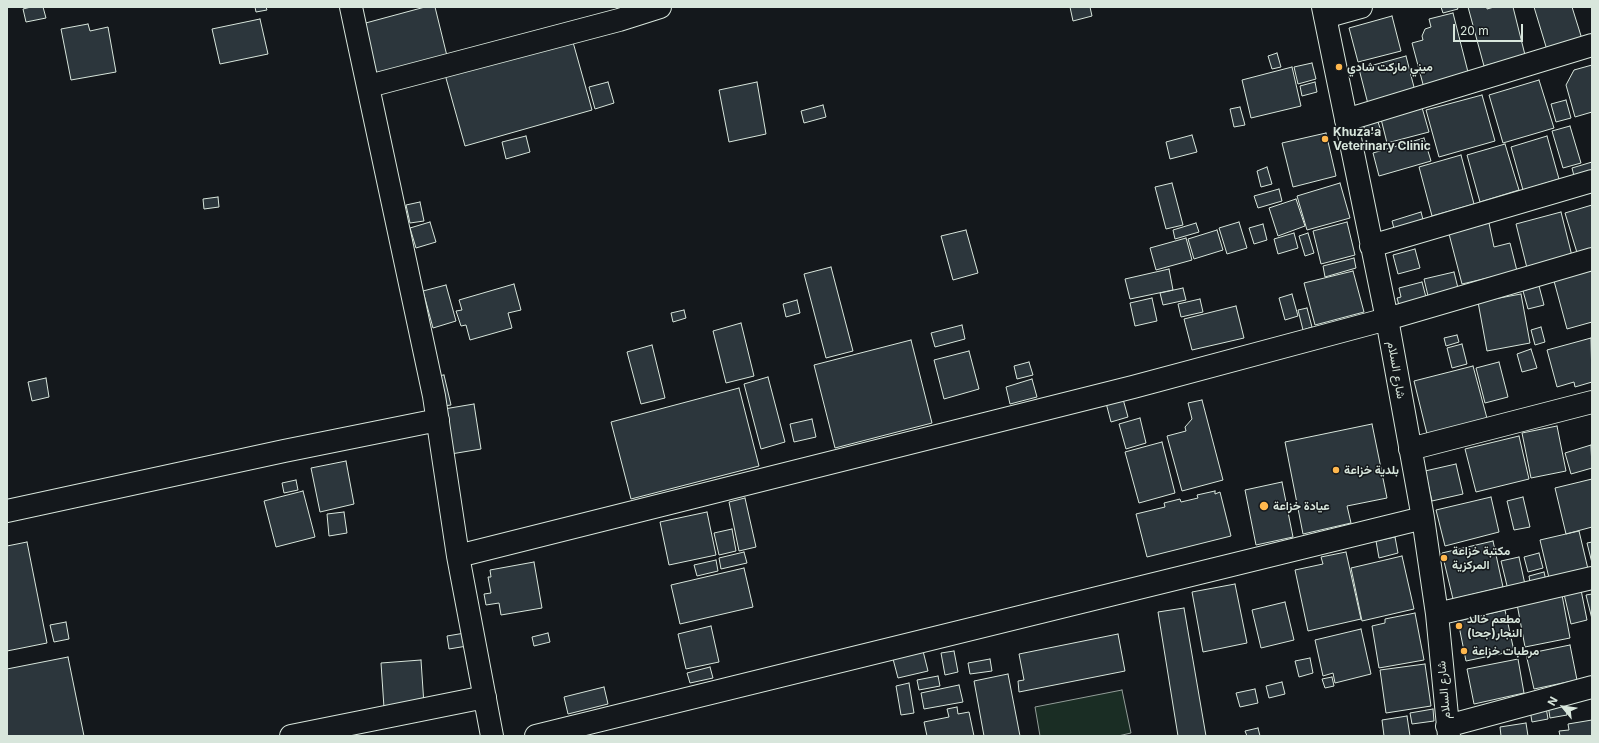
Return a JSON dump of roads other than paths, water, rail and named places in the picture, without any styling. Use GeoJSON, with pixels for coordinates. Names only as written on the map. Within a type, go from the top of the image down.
{"type":"FeatureCollection","features":[{"type":"Feature","properties":{"kind":"street"},"geometry":{"type":"LineString","coordinates":[[351,7],[433,388],[458,556],[492,736]]}},
{"type":"Feature","properties":{"kind":"street"},"geometry":{"type":"LineString","coordinates":[[369,86],[618,20],[660,7]]}},
{"type":"Feature","properties":{"kind":"street"},"geometry":{"type":"LineString","coordinates":[[1324,12],[1361,7]]}},
{"type":"Feature","properties":{"kind":"street","name":"شارع السلام"},"geometry":{"type":"LineString","coordinates":[[1324,12],[1387,319],[1422,518],[1437,614],[1448,731]]}},
{"type":"Feature","properties":{"kind":"street"},"geometry":{"type":"LineString","coordinates":[[1346,120],[1592,44]]}},
{"type":"Feature","properties":{"kind":"street"},"geometry":{"type":"LineString","coordinates":[[1371,246],[1592,181]]}},
{"type":"Feature","properties":{"kind":"street"},"geometry":{"type":"LineString","coordinates":[[458,556],[1125,389],[1387,319],[1592,259]]}},
{"type":"Feature","properties":{"kind":"street"},"geometry":{"type":"LineString","coordinates":[[1410,449],[1592,402]]}},
{"type":"Feature","properties":{"kind":"street"},"geometry":{"type":"LineString","coordinates":[[7,511],[284,451],[438,420]]}},
{"type":"Feature","properties":{"kind":"street"},"geometry":{"type":"LineString","coordinates":[[536,736],[1422,518]]}},
{"type":"Feature","properties":{"kind":"street"},"geometry":{"type":"LineString","coordinates":[[1437,614],[1592,578]]}},
{"type":"Feature","properties":{"kind":"street"},"geometry":{"type":"LineString","coordinates":[[1448,731],[1592,686]]}},
{"type":"Feature","properties":{"kind":"street"},"geometry":{"type":"LineString","coordinates":[[291,736],[485,697]]}},
{"type":"Feature","properties":{"kind":"place","name":"ميني ماركت شادي"},"geometry":{"type":"Point","coordinates":[1339,67]}},
{"type":"Feature","properties":{"kind":"place","name":"Khuza'a Veterinary Clinic"},"geometry":{"type":"Point","coordinates":[1325,139]}},
{"type":"Feature","properties":{"kind":"place","name":"بلدية خزاعة"},"geometry":{"type":"Point","coordinates":[1336,470]}},
{"type":"Feature","properties":{"kind":"place","name":"عيادة خزاعة"},"geometry":{"type":"Point","coordinates":[1264,506]}},
{"type":"Feature","properties":{"kind":"place","name":"مكتبة خزاعة المركزية"},"geometry":{"type":"Point","coordinates":[1444,558]}},
{"type":"Feature","properties":{"kind":"place","name":"مطعم خالد النجار(جحا)"},"geometry":{"type":"Point","coordinates":[1459,626]}},
{"type":"Feature","properties":{"kind":"place","name":"مرطبات خزاعة"},"geometry":{"type":"Point","coordinates":[1464,651]}}]}
